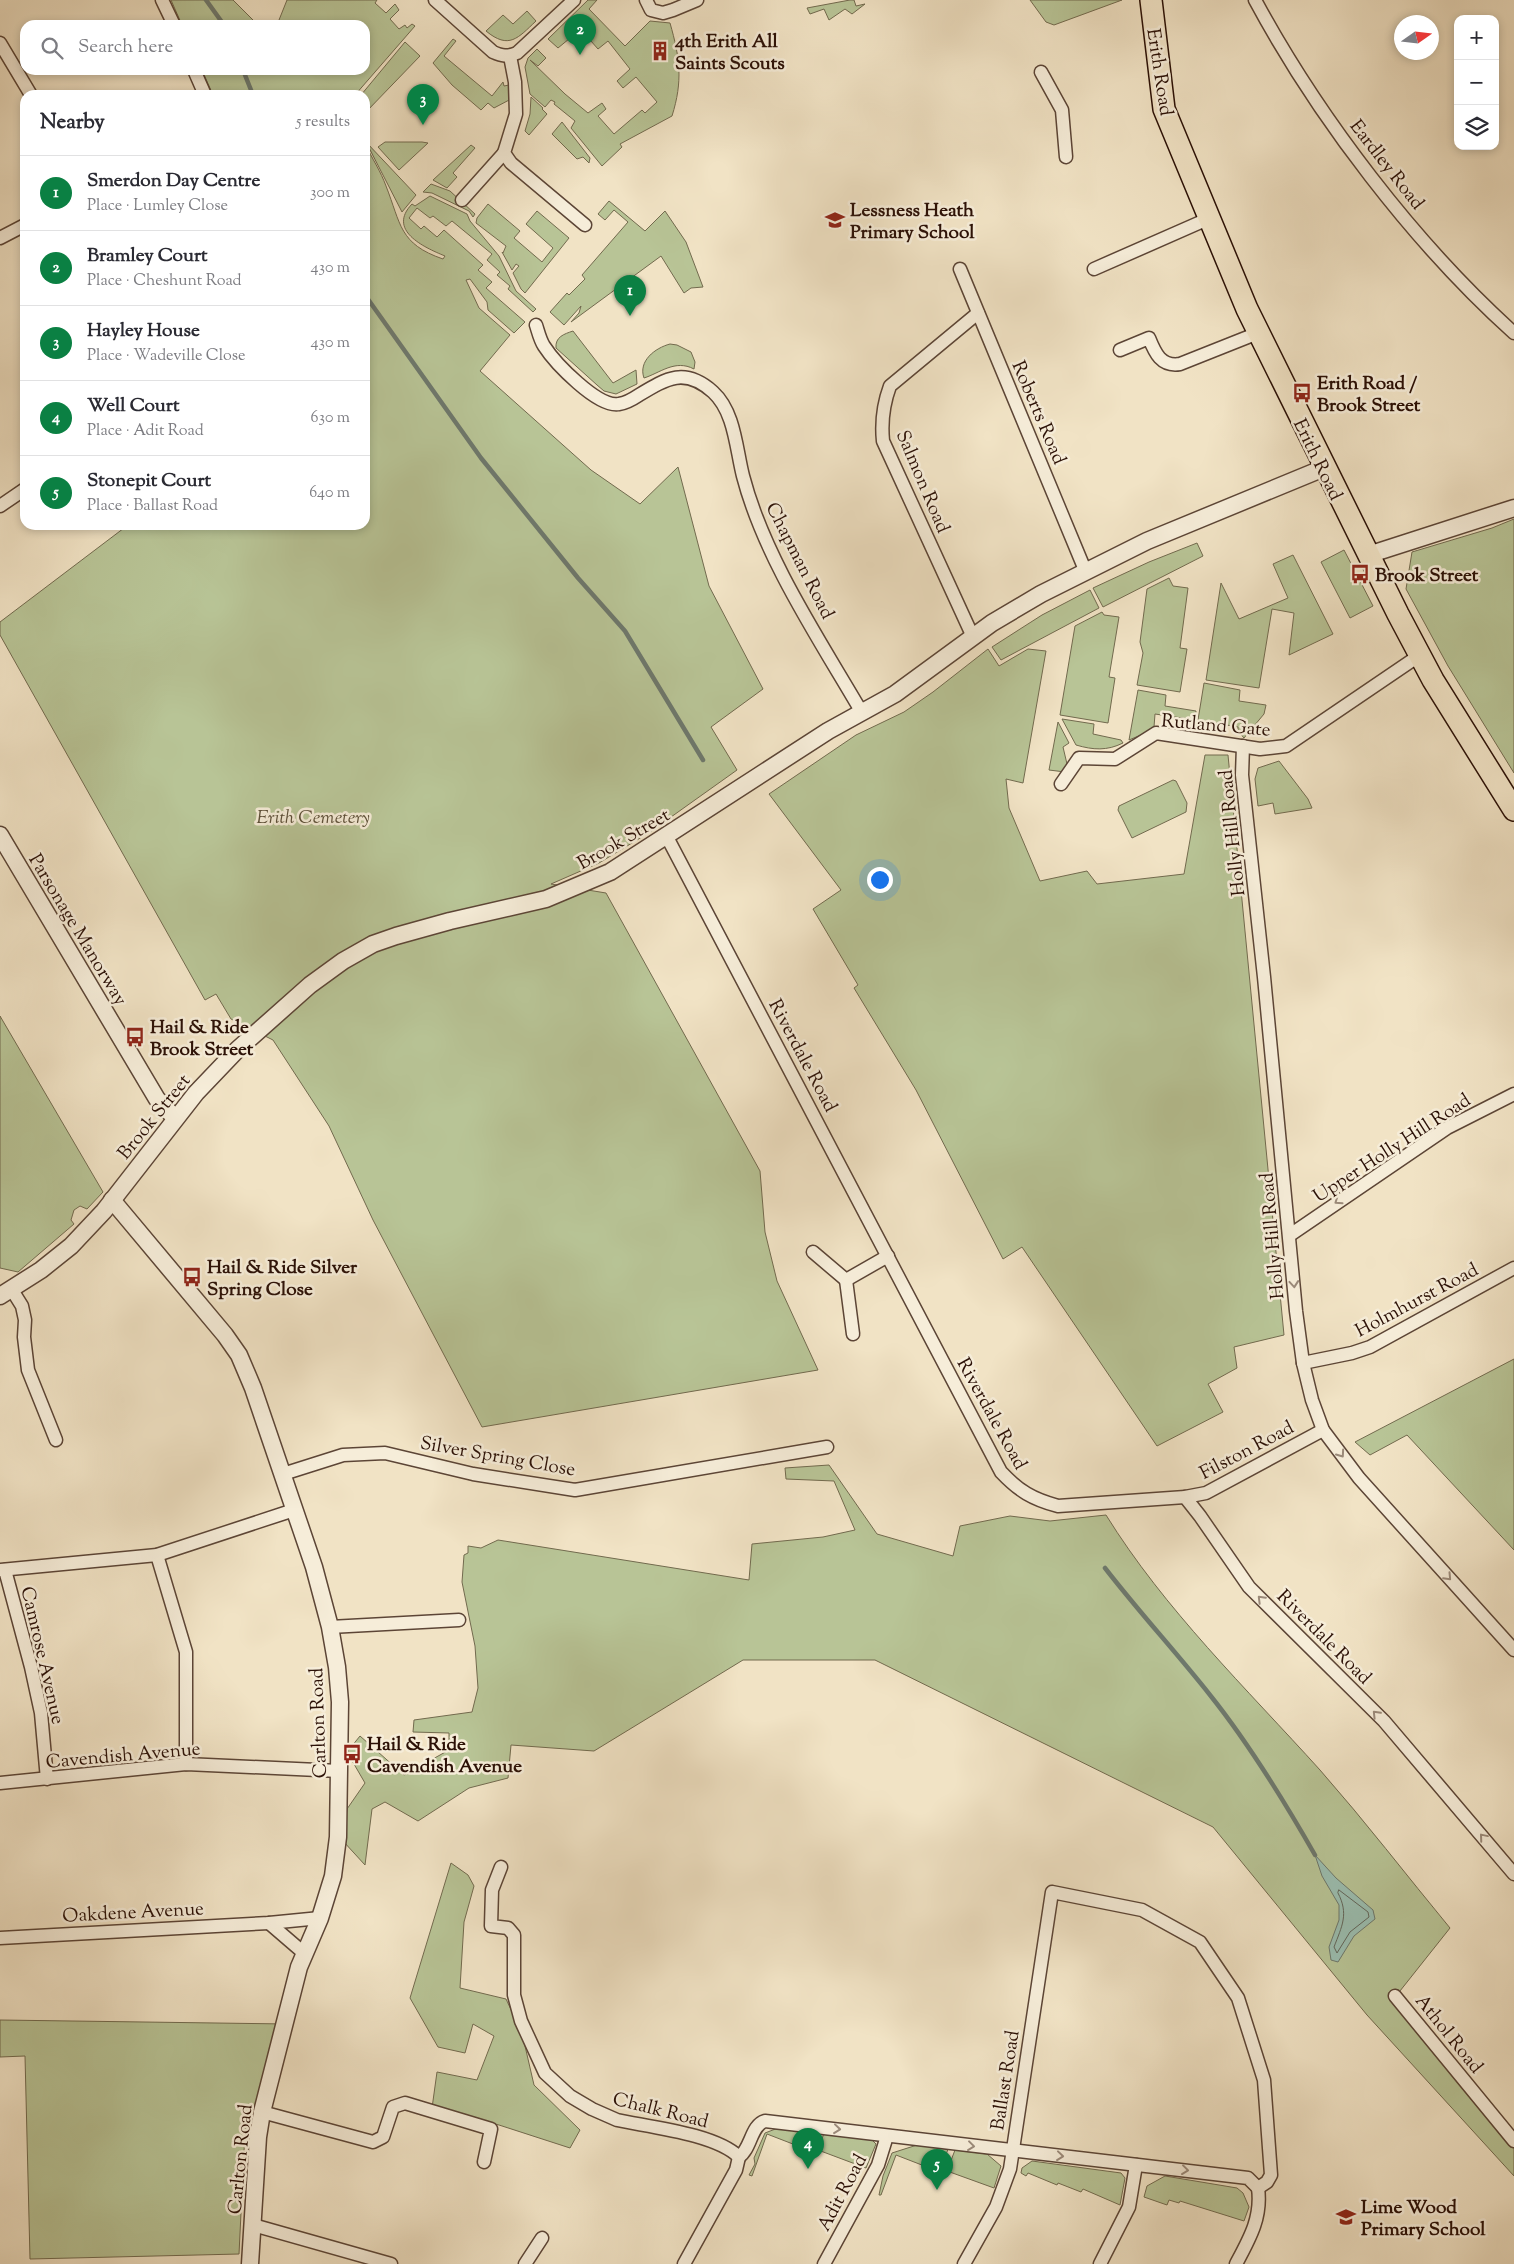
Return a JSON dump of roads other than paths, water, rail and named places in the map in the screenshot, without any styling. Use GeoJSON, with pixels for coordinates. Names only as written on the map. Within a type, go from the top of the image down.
{"type":"FeatureCollection","features":[{"type":"Feature","properties":{"kind":"main road","name":"Erith Road"},"geometry":{"type":"LineString","coordinates":[[1151,0],[1164,109],[1258,333],[1368,556],[1420,655],[1482,761],[1514,810]]}},
{"type":"Feature","properties":{"kind":"street"},"geometry":{"type":"LineString","coordinates":[[162,0],[172,20]]}},
{"type":"Feature","properties":{"kind":"street"},"geometry":{"type":"LineString","coordinates":[[435,0],[493,52],[503,56],[517,53],[574,0]]}},
{"type":"Feature","properties":{"kind":"street"},"geometry":{"type":"LineString","coordinates":[[646,0],[651,10],[663,12],[697,0]]}},
{"type":"Feature","properties":{"kind":"street","name":"Eardley Road"},"geometry":{"type":"LineString","coordinates":[[1255,0],[1317,102],[1370,175],[1418,234],[1470,291],[1514,333]]}},
{"type":"Feature","properties":{"kind":"street"},"geometry":{"type":"LineString","coordinates":[[1,46],[28,90]]}},
{"type":"Feature","properties":{"kind":"street"},"geometry":{"type":"LineString","coordinates":[[462,200],[504,153],[516,114],[515,82],[510,56]]}},
{"type":"Feature","properties":{"kind":"street"},"geometry":{"type":"LineString","coordinates":[[1042,72],[1062,110],[1066,157]]}},
{"type":"Feature","properties":{"kind":"street"},"geometry":{"type":"LineString","coordinates":[[196,75],[203,90]]}},
{"type":"Feature","properties":{"kind":"street"},"geometry":{"type":"LineString","coordinates":[[504,153],[511,163],[585,225]]}},
{"type":"Feature","properties":{"kind":"street"},"geometry":{"type":"LineString","coordinates":[[1094,270],[1210,218]]}},
{"type":"Feature","properties":{"kind":"street"},"geometry":{"type":"LineString","coordinates":[[0,238],[20,228]]}},
{"type":"Feature","properties":{"kind":"street","name":"Roberts Road"},"geometry":{"type":"LineString","coordinates":[[960,269],[1085,570]]}},
{"type":"Feature","properties":{"kind":"street","name":"Salmon Road"},"geometry":{"type":"LineString","coordinates":[[973,637],[883,441],[881,426],[885,399],[890,386],[978,313]]}},
{"type":"Feature","properties":{"kind":"street","name":"Chapman Road"},"geometry":{"type":"LineString","coordinates":[[536,325],[543,344],[560,366],[592,394],[606,403],[616,405],[625,403],[664,380],[691,378],[701,381],[716,395],[729,417],[749,496],[766,541],[861,712]]}},
{"type":"Feature","properties":{"kind":"street"},"geometry":{"type":"LineString","coordinates":[[1120,350],[1149,338],[1159,359],[1173,365],[1180,364],[1258,333]]}},
{"type":"Feature","properties":{"kind":"street","name":"Brook Street"},"geometry":{"type":"LineString","coordinates":[[6,1293],[71,1246],[112,1200],[174,1118],[196,1093],[238,1049],[310,985],[343,961],[373,944],[396,936],[450,921],[523,906],[554,896],[610,872],[861,712],[895,694],[992,623],[1085,570],[1324,468]]}},
{"type":"Feature","properties":{"kind":"street"},"geometry":{"type":"LineString","coordinates":[[0,506],[20,492]]}},
{"type":"Feature","properties":{"kind":"street"},"geometry":{"type":"LineString","coordinates":[[1368,556],[1514,508]]}},
{"type":"Feature","properties":{"kind":"street","name":"Rutland Gate"},"geometry":{"type":"LineString","coordinates":[[1061,784],[1068,777],[1072,766],[1079,758],[1115,759],[1156,733],[1276,749],[1295,742],[1420,655]]}},
{"type":"Feature","properties":{"kind":"street","name":"Holly Hill Road"},"geometry":{"type":"LineString","coordinates":[[1243,746],[1242,774],[1303,1363],[1312,1400],[1323,1430],[1359,1478],[1514,1650]]}},
{"type":"Feature","properties":{"kind":"street","name":"Parsonage Manorway"},"geometry":{"type":"LineString","coordinates":[[0,835],[157,1099],[174,1118]]}},
{"type":"Feature","properties":{"kind":"street","name":"Riverdale Road"},"geometry":{"type":"LineString","coordinates":[[667,837],[1001,1472],[1016,1489],[1039,1501],[1058,1506],[1185,1497],[1249,1587],[1384,1722],[1514,1874]]}},
{"type":"Feature","properties":{"kind":"street","name":"Upper Holly Hill Road"},"geometry":{"type":"LineString","coordinates":[[1290,1235],[1447,1128],[1514,1094]]}},
{"type":"Feature","properties":{"kind":"street","name":"Carlton Road"},"geometry":{"type":"LineString","coordinates":[[112,1200],[225,1335],[239,1356],[283,1474],[314,1567],[330,1627],[337,1667],[340,1702],[340,1771],[338,1837],[333,1876],[320,1918],[305,1954],[288,2009],[262,2112],[258,2137],[250,2264]]}},
{"type":"Feature","properties":{"kind":"street"},"geometry":{"type":"LineString","coordinates":[[813,1252],[846,1280],[853,1334]]}},
{"type":"Feature","properties":{"kind":"street"},"geometry":{"type":"LineString","coordinates":[[846,1280],[888,1256]]}},
{"type":"Feature","properties":{"kind":"street","name":"Holmhurst Road"},"geometry":{"type":"LineString","coordinates":[[1303,1363],[1352,1353],[1370,1347],[1514,1268]]}},
{"type":"Feature","properties":{"kind":"street"},"geometry":{"type":"LineString","coordinates":[[6,1293],[22,1306],[25,1320],[24,1338],[28,1370],[56,1440]]}},
{"type":"Feature","properties":{"kind":"street","name":"Filston Road"},"geometry":{"type":"LineString","coordinates":[[1185,1497],[1206,1493],[1323,1430]]}},
{"type":"Feature","properties":{"kind":"street","name":"Silver Spring Close"},"geometry":{"type":"LineString","coordinates":[[283,1474],[344,1455],[385,1453],[473,1474],[575,1490],[827,1447]]}},
{"type":"Feature","properties":{"kind":"street"},"geometry":{"type":"LineString","coordinates":[[2,1570],[157,1555],[294,1510]]}},
{"type":"Feature","properties":{"kind":"street"},"geometry":{"type":"LineString","coordinates":[[157,1555],[186,1652],[186,1764]]}},
{"type":"Feature","properties":{"kind":"street","name":"Camrose Avenue"},"geometry":{"type":"LineString","coordinates":[[2,1570],[31,1667],[41,1713],[47,1779]]}},
{"type":"Feature","properties":{"kind":"street"},"geometry":{"type":"LineString","coordinates":[[330,1627],[459,1620]]}},
{"type":"Feature","properties":{"kind":"street","name":"Cavendish Avenue"},"geometry":{"type":"LineString","coordinates":[[0,1783],[186,1764],[340,1771]]}},
{"type":"Feature","properties":{"kind":"street","name":"Chalk Road"},"geometry":{"type":"LineString","coordinates":[[501,1867],[492,1890],[491,1926],[508,1928],[514,1935],[514,1995],[521,2021],[545,2073],[570,2096],[605,2115],[617,2120],[706,2140],[725,2146],[739,2157]]}},
{"type":"Feature","properties":{"kind":"street","name":"Ballast Road"},"geometry":{"type":"LineString","coordinates":[[964,2264],[1001,2196],[1010,2169],[1052,1892],[1142,1910],[1200,1942],[1238,1998],[1264,2080],[1271,2175],[1267,2182],[1258,2188]]}},
{"type":"Feature","properties":{"kind":"street","name":"Oakdene Avenue"},"geometry":{"type":"LineString","coordinates":[[0,1938],[269,1923],[320,1918]]}},
{"type":"Feature","properties":{"kind":"street"},"geometry":{"type":"LineString","coordinates":[[269,1923],[305,1954]]}},
{"type":"Feature","properties":{"kind":"street","name":"Athol Road"},"geometry":{"type":"LineString","coordinates":[[1395,1996],[1514,2140]]}},
{"type":"Feature","properties":{"kind":"street"},"geometry":{"type":"LineString","coordinates":[[262,2112],[373,2142],[383,2137],[393,2107],[405,2103],[491,2129],[484,2162]]}},
{"type":"Feature","properties":{"kind":"street"},"geometry":{"type":"LineString","coordinates":[[684,2264],[736,2170],[739,2157],[745,2153],[758,2125],[765,2121],[1248,2178],[1258,2188],[1260,2204],[1254,2228],[1236,2264]]}},
{"type":"Feature","properties":{"kind":"street","name":"Adit Road"},"geometry":{"type":"LineString","coordinates":[[824,2264],[878,2165],[887,2136]]}},
{"type":"Feature","properties":{"kind":"street"},"geometry":{"type":"LineString","coordinates":[[1100,2264],[1129,2207],[1136,2165]]}},
{"type":"Feature","properties":{"kind":"street"},"geometry":{"type":"LineString","coordinates":[[253,2225],[391,2264]]}},
{"type":"Feature","properties":{"kind":"street"},"geometry":{"type":"LineString","coordinates":[[525,2264],[542,2238]]}},
{"type":"Feature","properties":{"kind":"water"},"geometry":{"type":"Polygon","coordinates":[[[1315,1855],[1336,1878],[1373,1910],[1375,1919],[1354,1936],[1338,1962],[1331,1960],[1329,1947],[1339,1920],[1339,1905],[1322,1876],[1315,1855]]]}},
{"type":"Feature","properties":{"kind":"waterway"},"geometry":{"type":"LineString","coordinates":[[206,0],[220,20]]}},
{"type":"Feature","properties":{"kind":"waterway"},"geometry":{"type":"LineString","coordinates":[[245,75],[251,90]]}},
{"type":"Feature","properties":{"kind":"waterway"},"geometry":{"type":"LineString","coordinates":[[370,302],[481,458],[578,578],[625,631],[703,760]]}},
{"type":"Feature","properties":{"kind":"waterway"},"geometry":{"type":"LineString","coordinates":[[1105,1568],[1239,1733],[1291,1813],[1315,1855]]}},
{"type":"Feature","properties":{"kind":"place","name":"4th Erith All Saints Scouts"},"geometry":{"type":"Point","coordinates":[660,51]}},
{"type":"Feature","properties":{"kind":"place","name":"Bramley Court"},"geometry":{"type":"Point","coordinates":[580,55]}},
{"type":"Feature","properties":{"kind":"place","name":"Hayley House"},"geometry":{"type":"Point","coordinates":[423,125]}},
{"type":"Feature","properties":{"kind":"place","name":"Lessness Heath Primary School"},"geometry":{"type":"Point","coordinates":[835,220]}},
{"type":"Feature","properties":{"kind":"place","name":"Smerdon Day Centre"},"geometry":{"type":"Point","coordinates":[630,316]}},
{"type":"Feature","properties":{"kind":"place","name":"Erith Road / Brook Street"},"geometry":{"type":"Point","coordinates":[1302,393]}},
{"type":"Feature","properties":{"kind":"place","name":"Brook Street"},"geometry":{"type":"Point","coordinates":[1360,574]}},
{"type":"Feature","properties":{"kind":"place","name":"Hail & Ride Brook Street"},"geometry":{"type":"Point","coordinates":[135,1037]}},
{"type":"Feature","properties":{"kind":"place","name":"Hail & Ride Silver Spring Close"},"geometry":{"type":"Point","coordinates":[192,1277]}},
{"type":"Feature","properties":{"kind":"place","name":"Hail & Ride Cavendish Avenue"},"geometry":{"type":"Point","coordinates":[352,1754]}},
{"type":"Feature","properties":{"kind":"place","name":"Well Court"},"geometry":{"type":"Point","coordinates":[808,2169]}},
{"type":"Feature","properties":{"kind":"place","name":"Stonepit Court"},"geometry":{"type":"Point","coordinates":[937,2190]}},
{"type":"Feature","properties":{"kind":"place","name":"Lime Wood Primary School"},"geometry":{"type":"Point","coordinates":[1346,2217]}},
{"type":"Feature","properties":{"kind":"park label","name":"Erith Cemetery"},"geometry":{"type":"Point","coordinates":[313,816]}}]}
